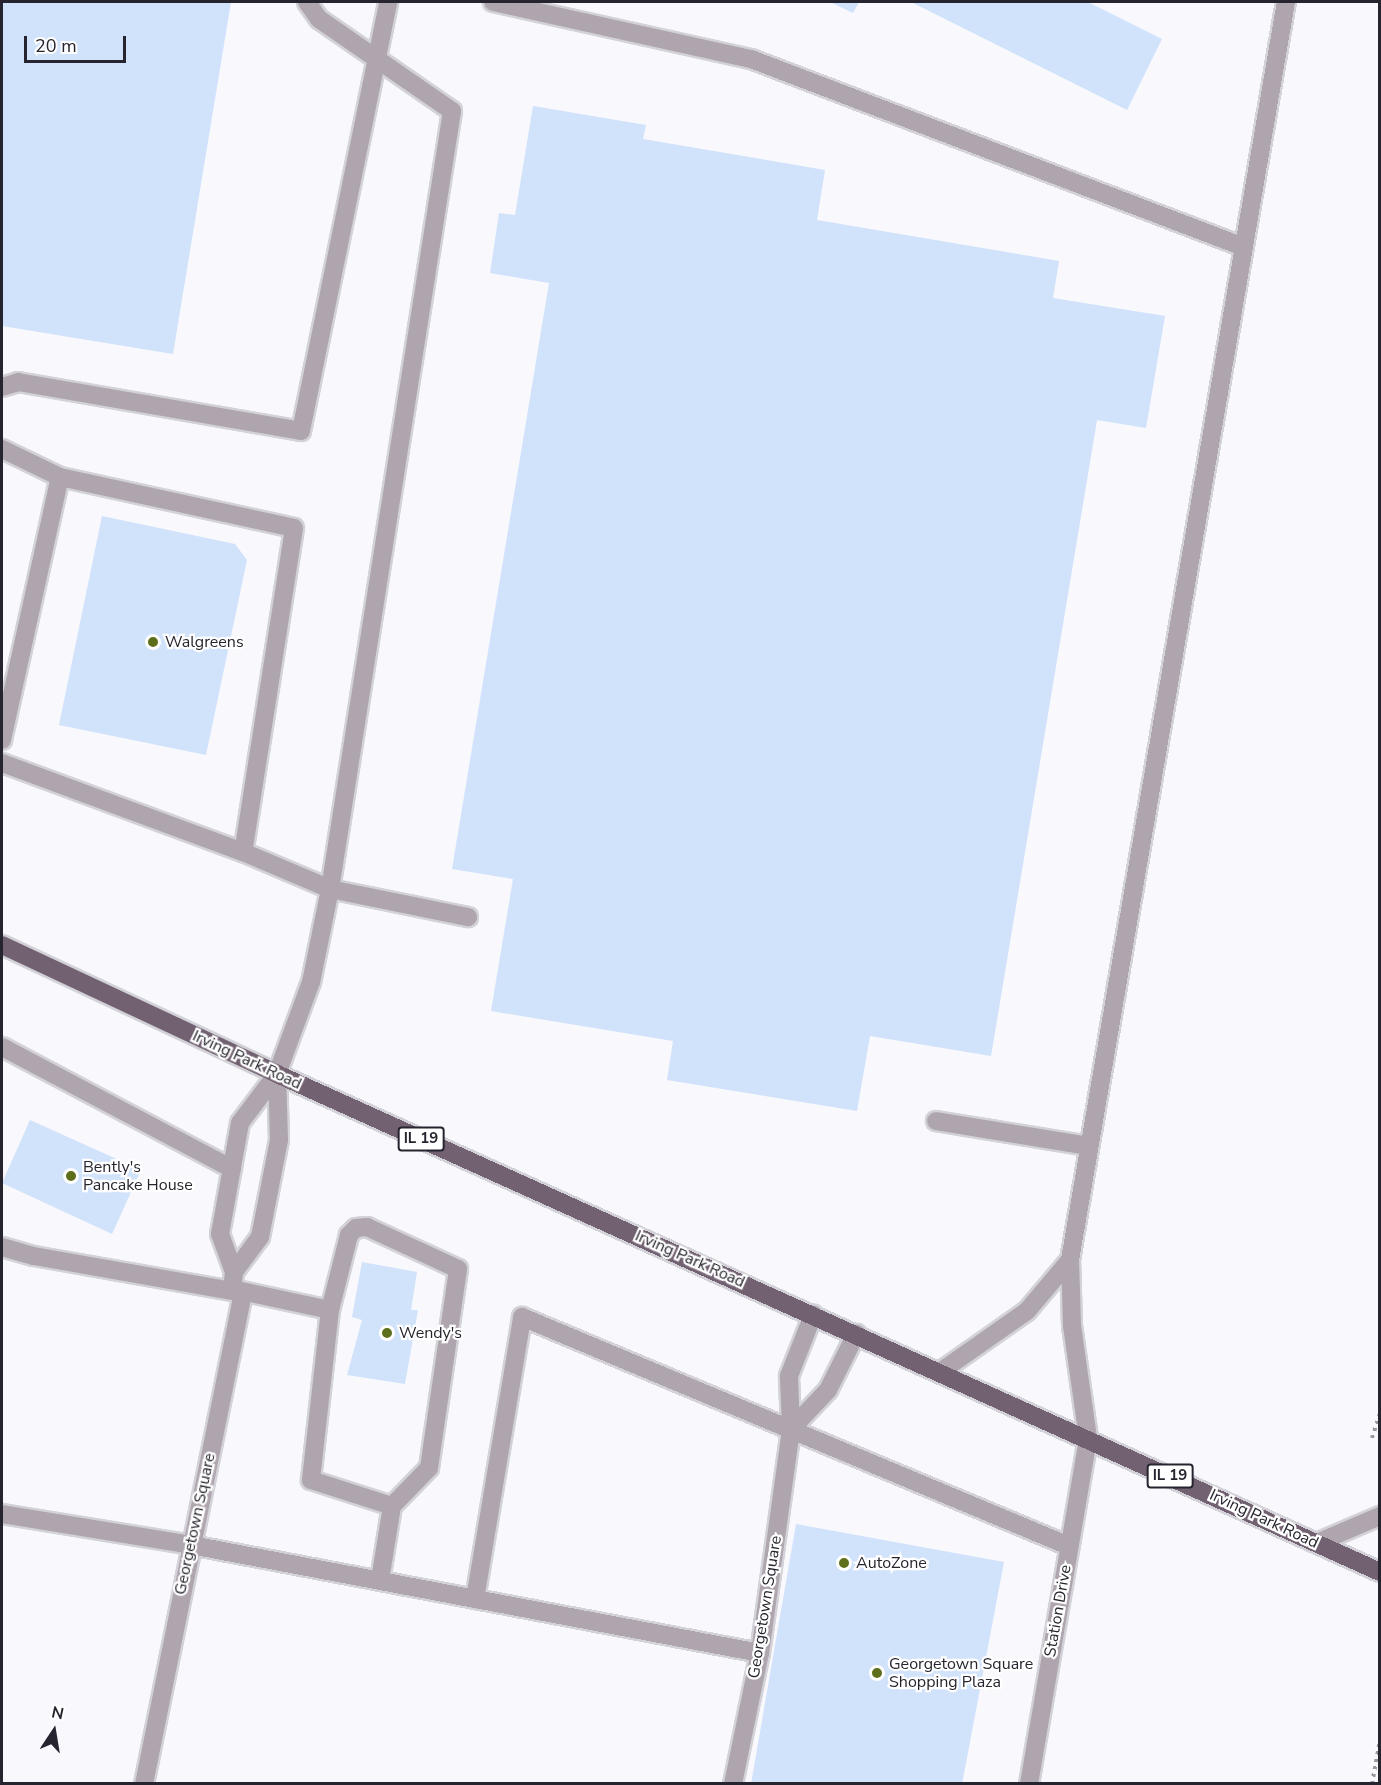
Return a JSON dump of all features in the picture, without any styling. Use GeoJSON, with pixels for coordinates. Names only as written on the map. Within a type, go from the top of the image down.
{"type":"FeatureCollection","features":[{"type":"Feature","properties":{"kind":"main road","name":"Irving Park Road"},"geometry":{"type":"LineString","coordinates":[[2,945],[277,1074],[1088,1438],[1380,1572]]}},
{"type":"Feature","properties":{"kind":"street"},"geometry":{"type":"LineString","coordinates":[[236,1285],[220,1234],[240,1123],[277,1074],[311,982],[330,889],[452,111],[319,19],[307,2]]}},
{"type":"Feature","properties":{"kind":"street"},"geometry":{"type":"LineString","coordinates":[[2,387],[18,382],[301,431],[388,2]]}},
{"type":"Feature","properties":{"kind":"street"},"geometry":{"type":"LineString","coordinates":[[493,2],[751,58],[1241,246]]}},
{"type":"Feature","properties":{"kind":"street","name":"Station Drive"},"geometry":{"type":"LineString","coordinates":[[1029,1784],[1088,1438],[1072,1326],[1070,1260],[1241,246],[1263,147],[1286,2]]}},
{"type":"Feature","properties":{"kind":"street"},"geometry":{"type":"LineString","coordinates":[[2,449],[60,477],[294,528],[243,852]]}},
{"type":"Feature","properties":{"kind":"street"},"geometry":{"type":"LineString","coordinates":[[2,740],[60,477]]}},
{"type":"Feature","properties":{"kind":"street"},"geometry":{"type":"LineString","coordinates":[[2,763],[243,852],[330,889],[468,917]]}},
{"type":"Feature","properties":{"kind":"street"},"geometry":{"type":"LineString","coordinates":[[2,1047],[232,1169]]}},
{"type":"Feature","properties":{"kind":"street","name":"Georgetown Square"},"geometry":{"type":"LineString","coordinates":[[144,1784],[191,1545],[236,1285],[260,1237],[279,1140],[277,1074]]}},
{"type":"Feature","properties":{"kind":"street"},"geometry":{"type":"LineString","coordinates":[[936,1121],[1089,1146]]}},
{"type":"Feature","properties":{"kind":"street"},"geometry":{"type":"LineString","coordinates":[[380,1580],[392,1506],[429,1468],[458,1269],[367,1227],[356,1228],[349,1235],[330,1310],[311,1480],[392,1506]]}},
{"type":"Feature","properties":{"kind":"street"},"geometry":{"type":"LineString","coordinates":[[2,1247],[34,1257],[236,1285],[330,1310]]}},
{"type":"Feature","properties":{"kind":"street"},"geometry":{"type":"LineString","coordinates":[[940,1372],[1027,1311],[1070,1260]]}},
{"type":"Feature","properties":{"kind":"street","name":"Georgetown Square"},"geometry":{"type":"LineString","coordinates":[[733,1784],[760,1653],[791,1429],[789,1376],[813,1314]]}},
{"type":"Feature","properties":{"kind":"street"},"geometry":{"type":"LineString","coordinates":[[476,1599],[522,1317],[1069,1546]]}},
{"type":"Feature","properties":{"kind":"street"},"geometry":{"type":"LineString","coordinates":[[791,1429],[828,1390],[856,1334]]}},
{"type":"Feature","properties":{"kind":"street"},"geometry":{"type":"LineString","coordinates":[[2,1514],[191,1545],[760,1653]]}},
{"type":"Feature","properties":{"kind":"street"},"geometry":{"type":"LineString","coordinates":[[1317,1543],[1380,1516]]}},
{"type":"Feature","properties":{"kind":"path"},"geometry":{"type":"LineString","coordinates":[[1372,1438],[1380,1414]]}},
{"type":"Feature","properties":{"kind":"path"},"geometry":{"type":"LineString","coordinates":[[1372,1784],[1380,1740]]}},
{"type":"Feature","properties":{"kind":"building"},"geometry":{"type":"Polygon","coordinates":[[[2,2],[231,2],[173,354],[2,326],[2,2]]]}},
{"type":"Feature","properties":{"kind":"building"},"geometry":{"type":"Polygon","coordinates":[[[830,2],[859,2],[853,13],[830,2]]]}},
{"type":"Feature","properties":{"kind":"building"},"geometry":{"type":"Polygon","coordinates":[[[911,2],[1088,2],[1162,39],[1127,110],[911,2]]]}},
{"type":"Feature","properties":{"kind":"building"},"geometry":{"type":"Polygon","coordinates":[[[533,106],[646,125],[643,139],[825,170],[817,220],[1059,261],[1053,298],[1165,316],[1146,428],[1097,420],[991,1056],[870,1036],[857,1111],[667,1080],[673,1041],[491,1011],[513,879],[452,869],[549,283],[490,273],[499,213],[515,215],[533,106]]]}},
{"type":"Feature","properties":{"kind":"building","name":"Walgreens"},"geometry":{"type":"Polygon","coordinates":[[[102,516],[235,544],[247,560],[206,755],[59,725],[102,516]]]}},
{"type":"Feature","properties":{"kind":"building","name":"Bently's Pancake House"},"geometry":{"type":"Polygon","coordinates":[[[30,1120],[141,1170],[112,1234],[2,1183],[30,1120]]]}},
{"type":"Feature","properties":{"kind":"building","name":"Wendy's"},"geometry":{"type":"Polygon","coordinates":[[[362,1262],[417,1272],[411,1310],[418,1310],[405,1384],[347,1375],[362,1320],[352,1317],[362,1262]]]}},
{"type":"Feature","properties":{"kind":"building","name":"Georgetown Square Shopping Plaza"},"geometry":{"type":"Polygon","coordinates":[[[796,1524],[1004,1562],[962,1784],[751,1784],[796,1524]]]}},
{"type":"Feature","properties":{"kind":"place","name":"Walgreens"},"geometry":{"type":"Point","coordinates":[153,642]}},
{"type":"Feature","properties":{"kind":"place","name":"Bently's Pancake House"},"geometry":{"type":"Point","coordinates":[71,1176]}},
{"type":"Feature","properties":{"kind":"place","name":"Wendy's"},"geometry":{"type":"Point","coordinates":[387,1333]}},
{"type":"Feature","properties":{"kind":"place","name":"AutoZone"},"geometry":{"type":"Point","coordinates":[844,1563]}},
{"type":"Feature","properties":{"kind":"place","name":"Georgetown Square Shopping Plaza"},"geometry":{"type":"Point","coordinates":[877,1673]}}]}
